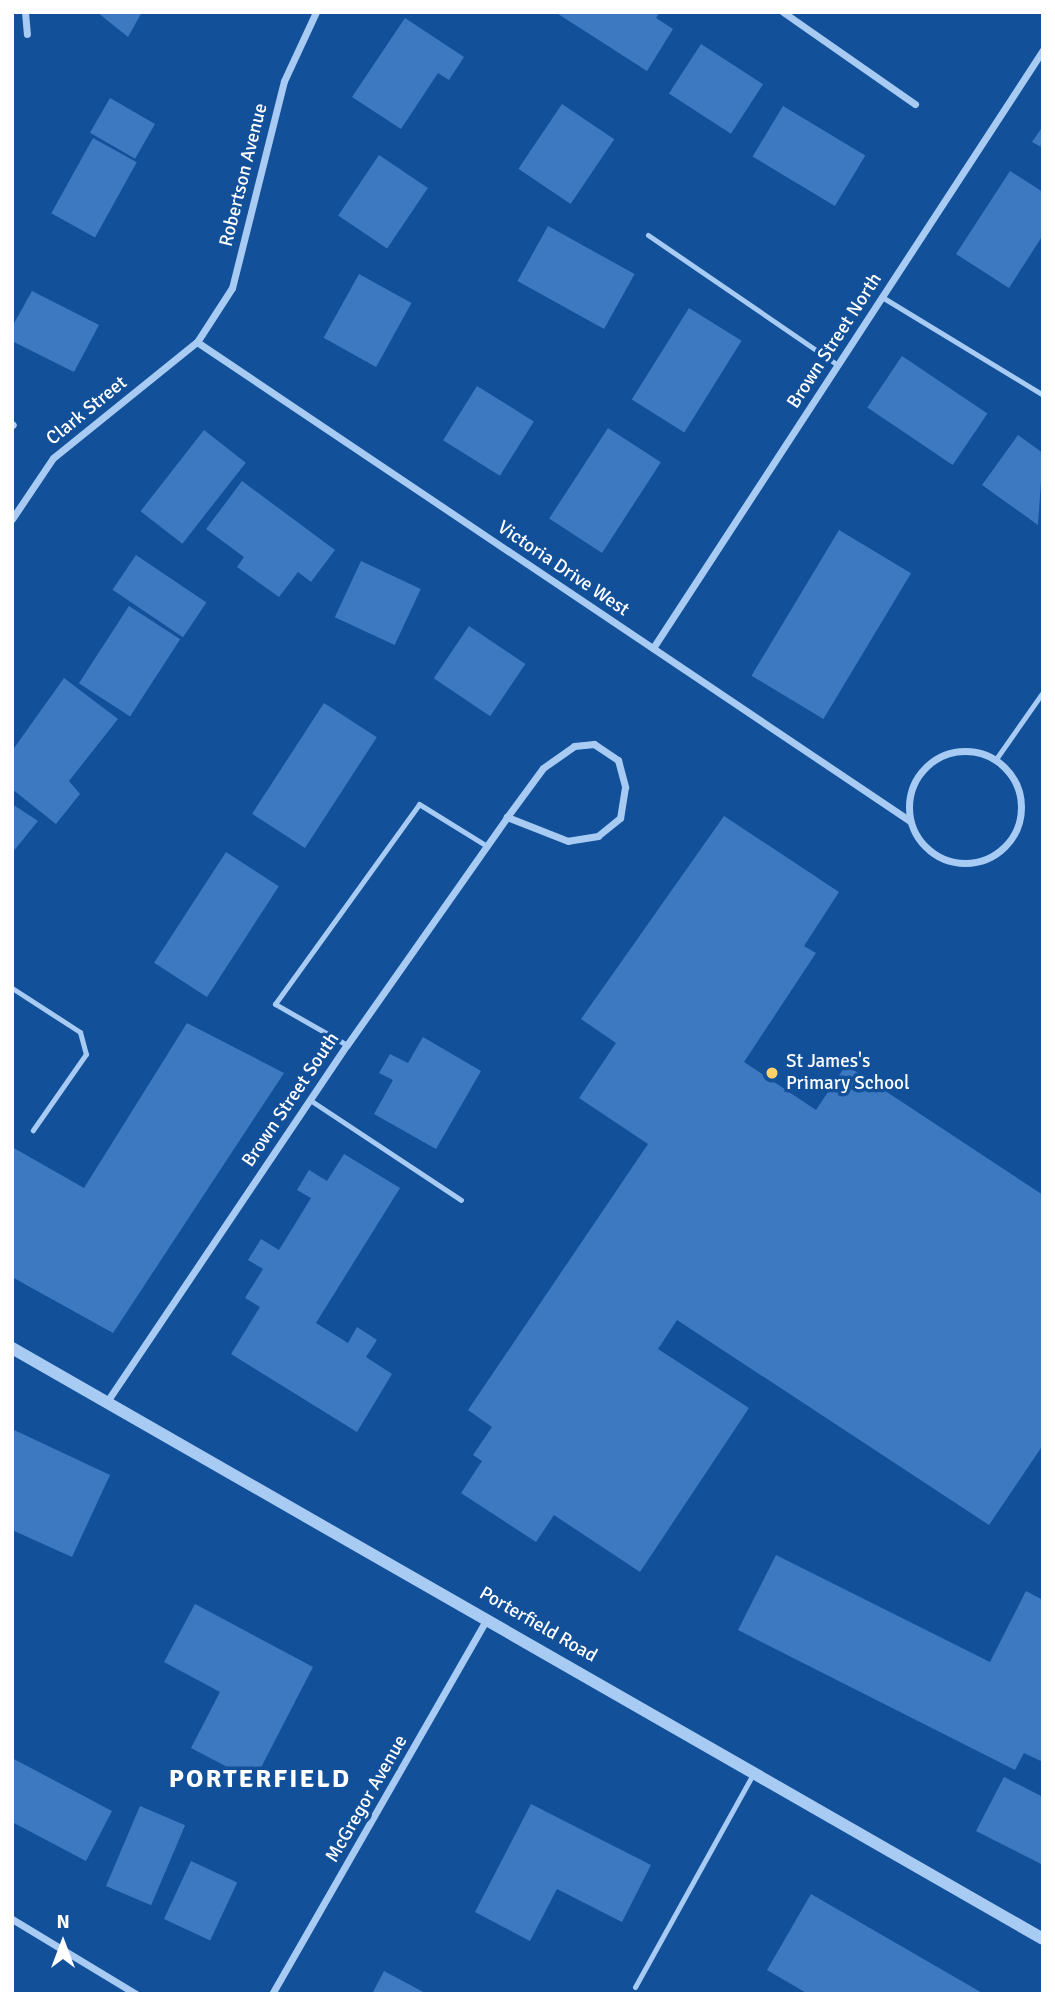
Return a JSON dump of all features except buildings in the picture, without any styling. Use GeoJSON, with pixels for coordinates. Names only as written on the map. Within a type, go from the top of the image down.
{"type":"FeatureCollection","features":[{"type":"Feature","properties":{"kind":"street"},"geometry":{"type":"LineString","coordinates":[[25,12],[27,34]]}},
{"type":"Feature","properties":{"kind":"street","name":"Robertson Avenue"},"geometry":{"type":"LineString","coordinates":[[197,342],[233,288],[284,80],[316,12]]}},
{"type":"Feature","properties":{"kind":"street"},"geometry":{"type":"LineString","coordinates":[[786,13],[915,104]]}},
{"type":"Feature","properties":{"kind":"street","name":"Brown Street North"},"geometry":{"type":"LineString","coordinates":[[653,648],[1043,50]]}},
{"type":"Feature","properties":{"kind":"street","name":"Clark Street"},"geometry":{"type":"LineString","coordinates":[[12,519],[52,458],[197,342]]}},
{"type":"Feature","properties":{"kind":"street","name":"Victoria Drive West"},"geometry":{"type":"LineString","coordinates":[[197,342],[910,821]]}},
{"type":"Feature","properties":{"kind":"street"},"geometry":{"type":"LineString","coordinates":[[594,744],[618,760],[625,787],[620,818],[598,836],[568,841],[507,817],[543,768],[574,746],[594,744]]}},
{"type":"Feature","properties":{"kind":"street"},"geometry":{"type":"LineString","coordinates":[[959,751],[996,759],[1018,787],[1023,805],[1013,839],[1000,853],[984,861],[947,861],[918,839],[910,821],[914,784],[924,768],[959,751]]}},
{"type":"Feature","properties":{"kind":"street","name":"Brown Street South"},"geometry":{"type":"LineString","coordinates":[[106,1403],[347,1045],[507,817]]}},
{"type":"Feature","properties":{"kind":"street","name":"Porterfield Road"},"geometry":{"type":"LineString","coordinates":[[12,1348],[1043,1939]]}},
{"type":"Feature","properties":{"kind":"street","name":"McGregor Avenue"},"geometry":{"type":"LineString","coordinates":[[272,1994],[487,1618]]}},
{"type":"Feature","properties":{"kind":"street"},"geometry":{"type":"LineString","coordinates":[[12,1919],[136,1994]]}},
{"type":"Feature","properties":{"kind":"lane"},"geometry":{"type":"LineString","coordinates":[[648,235],[838,365]]}},
{"type":"Feature","properties":{"kind":"lane"},"geometry":{"type":"LineString","coordinates":[[882,297],[1043,395]]}},
{"type":"Feature","properties":{"kind":"lane"},"geometry":{"type":"LineString","coordinates":[[996,759],[1043,692]]}},
{"type":"Feature","properties":{"kind":"lane"},"geometry":{"type":"LineString","coordinates":[[347,1045],[275,1004],[419,804],[487,846]]}},
{"type":"Feature","properties":{"kind":"lane"},"geometry":{"type":"LineString","coordinates":[[12,988],[80,1032],[86,1054],[33,1130]]}},
{"type":"Feature","properties":{"kind":"lane"},"geometry":{"type":"LineString","coordinates":[[310,1100],[461,1200]]}},
{"type":"Feature","properties":{"kind":"lane"},"geometry":{"type":"LineString","coordinates":[[635,1987],[754,1772]]}},
{"type":"Feature","properties":{"kind":"place","name":"St James's Primary School"},"geometry":{"type":"Point","coordinates":[772,1073]}},
{"type":"Feature","properties":{"kind":"district","name":"PORTERFIELD"},"geometry":{"type":"Point","coordinates":[260,1780]}}]}
